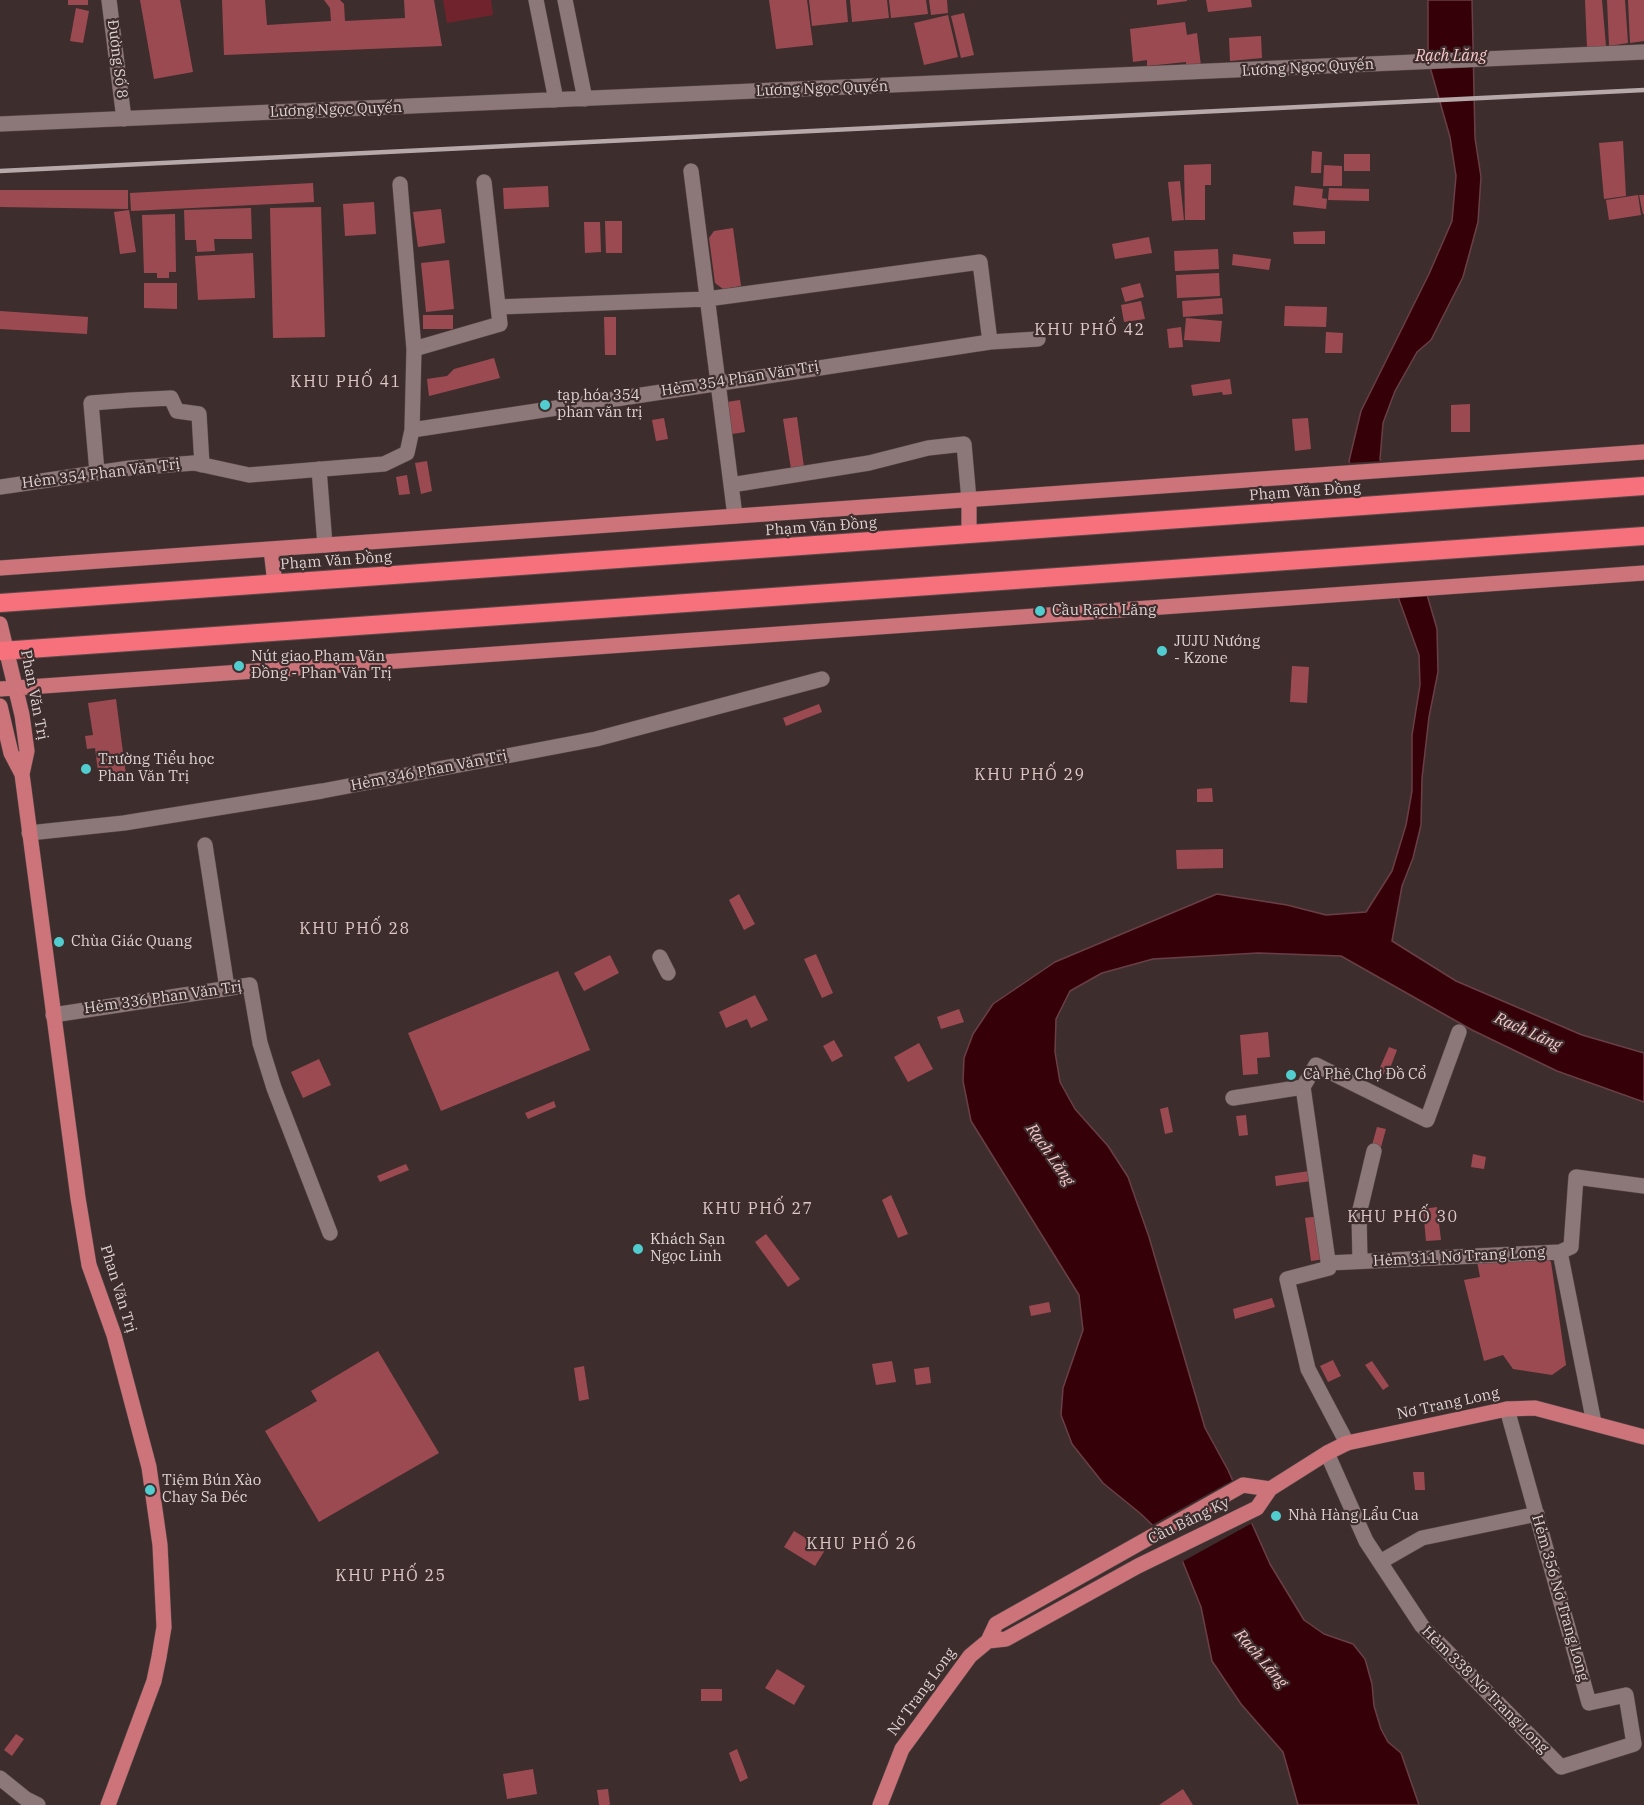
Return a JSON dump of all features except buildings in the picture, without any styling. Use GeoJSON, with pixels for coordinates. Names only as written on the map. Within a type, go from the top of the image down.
{"type":"FeatureCollection","features":[{"type":"Feature","properties":{"kind":"highway","name":"Phạm Văn Đồng"},"geometry":{"type":"LineString","coordinates":[[0,603],[1644,486]]}},
{"type":"Feature","properties":{"kind":"highway"},"geometry":{"type":"LineString","coordinates":[[3,651],[1644,536]]}},
{"type":"Feature","properties":{"kind":"main road","name":"Phạm Văn Đồng"},"geometry":{"type":"LineString","coordinates":[[0,568],[1644,452]]}},
{"type":"Feature","properties":{"kind":"main road"},"geometry":{"type":"LineString","coordinates":[[969,500],[969,534]]}},
{"type":"Feature","properties":{"kind":"main road"},"geometry":{"type":"LineString","coordinates":[[271,549],[275,584]]}},
{"type":"Feature","properties":{"kind":"main road"},"geometry":{"type":"LineString","coordinates":[[0,689],[1644,573]]}},
{"type":"Feature","properties":{"kind":"main road","name":"Phan Văn Trị"},"geometry":{"type":"LineString","coordinates":[[0,624],[3,651],[16,688],[27,751],[22,774],[29,833],[89,1265],[114,1335],[148,1467],[160,1545],[164,1627],[159,1657],[154,1681],[108,1805]]}},
{"type":"Feature","properties":{"kind":"main road","name":"Phan Văn Trị"},"geometry":{"type":"LineString","coordinates":[[0,706],[11,753],[22,774]]}},
{"type":"Feature","properties":{"kind":"main road","name":"Nơ Trang Long"},"geometry":{"type":"LineString","coordinates":[[1257,1508],[1269,1489],[1347,1443],[1507,1409],[1535,1408],[1644,1437]]}},
{"type":"Feature","properties":{"kind":"main road","name":"Cầu Băng Ky"},"geometry":{"type":"LineString","coordinates":[[1131,1548],[1243,1485],[1269,1489]]}},
{"type":"Feature","properties":{"kind":"main road","name":"Cầu Băng Ky"},"geometry":{"type":"LineString","coordinates":[[1138,1566],[1257,1508]]}},
{"type":"Feature","properties":{"kind":"main road","name":"Nơ Trang Long"},"geometry":{"type":"LineString","coordinates":[[880,1805],[902,1749],[970,1656],[988,1641],[996,1624],[1131,1548]]}},
{"type":"Feature","properties":{"kind":"main road","name":"Nơ Trang Long"},"geometry":{"type":"LineString","coordinates":[[988,1641],[1006,1639],[1138,1566]]}},
{"type":"Feature","properties":{"kind":"street","name":"Đường Số 8"},"geometry":{"type":"LineString","coordinates":[[109,0],[124,119]]}},
{"type":"Feature","properties":{"kind":"street"},"geometry":{"type":"LineString","coordinates":[[536,0],[556,100]]}},
{"type":"Feature","properties":{"kind":"street"},"geometry":{"type":"LineString","coordinates":[[565,0],[585,99]]}},
{"type":"Feature","properties":{"kind":"street","name":"Lương Ngọc Quyến"},"geometry":{"type":"LineString","coordinates":[[0,124],[1644,52]]}},
{"type":"Feature","properties":{"kind":"street"},"geometry":{"type":"LineString","coordinates":[[691,171],[735,516]]}},
{"type":"Feature","properties":{"kind":"street"},"geometry":{"type":"LineString","coordinates":[[414,350],[500,324],[484,182]]}},
{"type":"Feature","properties":{"kind":"street"},"geometry":{"type":"LineString","coordinates":[[400,184],[414,350],[412,430]]}},
{"type":"Feature","properties":{"kind":"street"},"geometry":{"type":"LineString","coordinates":[[498,307],[707,299],[980,262],[990,342]]}},
{"type":"Feature","properties":{"kind":"street","name":"Hẻm 354 Phan Văn Trị"},"geometry":{"type":"LineString","coordinates":[[0,487],[97,472],[194,463],[249,475],[384,464],[406,453],[412,430],[990,342],[1038,339]]}},
{"type":"Feature","properties":{"kind":"street"},"geometry":{"type":"LineString","coordinates":[[97,472],[91,403],[131,400],[171,398],[177,411],[199,414],[202,465]]}},
{"type":"Feature","properties":{"kind":"street"},"geometry":{"type":"LineString","coordinates":[[731,485],[869,463],[928,448],[964,444],[969,500]]}},
{"type":"Feature","properties":{"kind":"street"},"geometry":{"type":"LineString","coordinates":[[319,469],[325,545]]}},
{"type":"Feature","properties":{"kind":"street","name":"Hẻm 346 Phan Văn Trị"},"geometry":{"type":"LineString","coordinates":[[29,833],[124,823],[322,791],[596,739],[822,679]]}},
{"type":"Feature","properties":{"kind":"street"},"geometry":{"type":"LineString","coordinates":[[205,845],[227,988]]}},
{"type":"Feature","properties":{"kind":"street"},"geometry":{"type":"LineString","coordinates":[[660,957],[668,973]]}},
{"type":"Feature","properties":{"kind":"street","name":"Hẻm 336 Phan Văn Trị"},"geometry":{"type":"LineString","coordinates":[[53,1015],[250,985],[260,1043],[274,1088],[330,1233]]}},
{"type":"Feature","properties":{"kind":"street"},"geometry":{"type":"LineString","coordinates":[[1347,1443],[1308,1369],[1287,1279],[1329,1268],[1303,1087],[1316,1065],[1427,1120],[1459,1032]]}},
{"type":"Feature","properties":{"kind":"street"},"geometry":{"type":"LineString","coordinates":[[1233,1098],[1303,1087]]}},
{"type":"Feature","properties":{"kind":"street"},"geometry":{"type":"LineString","coordinates":[[1360,1261],[1359,1214],[1374,1151]]}},
{"type":"Feature","properties":{"kind":"street"},"geometry":{"type":"LineString","coordinates":[[1560,1252],[1570,1247],[1576,1177],[1644,1186]]}},
{"type":"Feature","properties":{"kind":"street","name":"Hẻm 311 Nơ Trang Long"},"geometry":{"type":"LineString","coordinates":[[1328,1263],[1560,1252],[1594,1423]]}},
{"type":"Feature","properties":{"kind":"street","name":"Hẻm 356 Nơ Trang Long"},"geometry":{"type":"LineString","coordinates":[[1507,1409],[1589,1703],[1626,1695],[1634,1744],[1561,1767]]}},
{"type":"Feature","properties":{"kind":"street","name":"Hẻm 338 Nơ Trang Long"},"geometry":{"type":"LineString","coordinates":[[1327,1453],[1366,1541],[1422,1626],[1561,1767]]}},
{"type":"Feature","properties":{"kind":"street"},"geometry":{"type":"LineString","coordinates":[[1380,1562],[1422,1538],[1537,1514]]}},
{"type":"Feature","properties":{"kind":"street"},"geometry":{"type":"LineString","coordinates":[[0,1778],[26,1799],[38,1805]]}},
{"type":"Feature","properties":{"kind":"shaded area"},"geometry":{"type":"Polygon","coordinates":[[[443,0],[491,0],[493,15],[447,23],[443,0]]]}},
{"type":"Feature","properties":{"kind":"water","name":"Rạch Lăng"},"geometry":{"type":"Polygon","coordinates":[[[1428,0],[1472,0],[1475,138],[1481,177],[1478,222],[1463,277],[1431,340],[1417,352],[1395,391],[1383,423],[1380,459],[1437,629],[1438,672],[1429,717],[1422,778],[1421,825],[1413,858],[1402,886],[1392,941],[1456,981],[1582,1035],[1644,1053],[1644,1102],[1557,1071],[1472,1030],[1341,956],[1258,953],[1153,959],[1102,973],[1070,991],[1056,1019],[1055,1052],[1060,1082],[1075,1109],[1108,1146],[1128,1177],[1149,1237],[1205,1428],[1228,1470],[1270,1564],[1304,1620],[1324,1634],[1353,1644],[1365,1659],[1381,1729],[1388,1742],[1401,1753],[1419,1805],[1298,1805],[1283,1752],[1241,1704],[1212,1661],[1201,1607],[1178,1550],[1141,1514],[1103,1483],[1072,1444],[1061,1415],[1063,1388],[1083,1330],[1079,1295],[971,1121],[963,1081],[964,1058],[973,1034],[993,1004],[1055,962],[1217,894],[1287,905],[1326,915],[1366,912],[1392,871],[1406,825],[1412,791],[1412,735],[1420,685],[1419,655],[1349,461],[1361,411],[1429,274],[1452,221],[1456,176],[1450,137],[1428,60],[1428,0]]]}},
{"type":"Feature","properties":{"kind":"pier"},"geometry":{"type":"Polygon","coordinates":[[[1383,461],[1431,596],[1396,598],[1346,463],[1383,461]]]}},
{"type":"Feature","properties":{"kind":"pier"},"geometry":{"type":"Polygon","coordinates":[[[1235,1479],[1254,1522],[1180,1563],[1175,1552],[1150,1526],[1235,1479]]]}},
{"type":"Feature","properties":{"kind":"railway"},"geometry":{"type":"LineString","coordinates":[[0,171],[1644,90]]}},
{"type":"Feature","properties":{"kind":"place","name":"tạp hóa 354 phan văn trị"},"geometry":{"type":"Point","coordinates":[545,405]}},
{"type":"Feature","properties":{"kind":"place","name":"Cầu Rạch Lăng"},"geometry":{"type":"Point","coordinates":[1040,611]}},
{"type":"Feature","properties":{"kind":"place","name":"JUJU Nướng - Kzone"},"geometry":{"type":"Point","coordinates":[1162,651]}},
{"type":"Feature","properties":{"kind":"place","name":"Nút giao Phạm Văn Đồng - Phan Văn Trị"},"geometry":{"type":"Point","coordinates":[239,666]}},
{"type":"Feature","properties":{"kind":"place","name":"Trường Tiểu học Phan Văn Trị"},"geometry":{"type":"Point","coordinates":[86,769]}},
{"type":"Feature","properties":{"kind":"place","name":"Chùa Giác Quang"},"geometry":{"type":"Point","coordinates":[59,942]}},
{"type":"Feature","properties":{"kind":"place","name":"Cà Phê Chợ Đồ Cổ"},"geometry":{"type":"Point","coordinates":[1291,1075]}},
{"type":"Feature","properties":{"kind":"place","name":"Khách Sạn Ngọc Linh"},"geometry":{"type":"Point","coordinates":[638,1249]}},
{"type":"Feature","properties":{"kind":"place","name":"Tiệm Bún Xào Chay Sa Đéc"},"geometry":{"type":"Point","coordinates":[150,1490]}},
{"type":"Feature","properties":{"kind":"place","name":"Nhà Hàng Lẩu Cua"},"geometry":{"type":"Point","coordinates":[1276,1516]}},
{"type":"Feature","properties":{"kind":"district","name":"KHU PHỐ 42"},"geometry":{"type":"Point","coordinates":[1090,330]}},
{"type":"Feature","properties":{"kind":"district","name":"KHU PHỐ 41"},"geometry":{"type":"Point","coordinates":[346,382]}},
{"type":"Feature","properties":{"kind":"district","name":"KHU PHỐ 29"},"geometry":{"type":"Point","coordinates":[1030,775]}},
{"type":"Feature","properties":{"kind":"district","name":"KHU PHỐ 28"},"geometry":{"type":"Point","coordinates":[355,929]}},
{"type":"Feature","properties":{"kind":"district","name":"KHU PHỐ 27"},"geometry":{"type":"Point","coordinates":[758,1209]}},
{"type":"Feature","properties":{"kind":"district","name":"KHU PHỐ 30"},"geometry":{"type":"Point","coordinates":[1403,1217]}},
{"type":"Feature","properties":{"kind":"district","name":"KHU PHỐ 26"},"geometry":{"type":"Point","coordinates":[862,1544]}},
{"type":"Feature","properties":{"kind":"district","name":"KHU PHỐ 25"},"geometry":{"type":"Point","coordinates":[391,1576]}}]}
